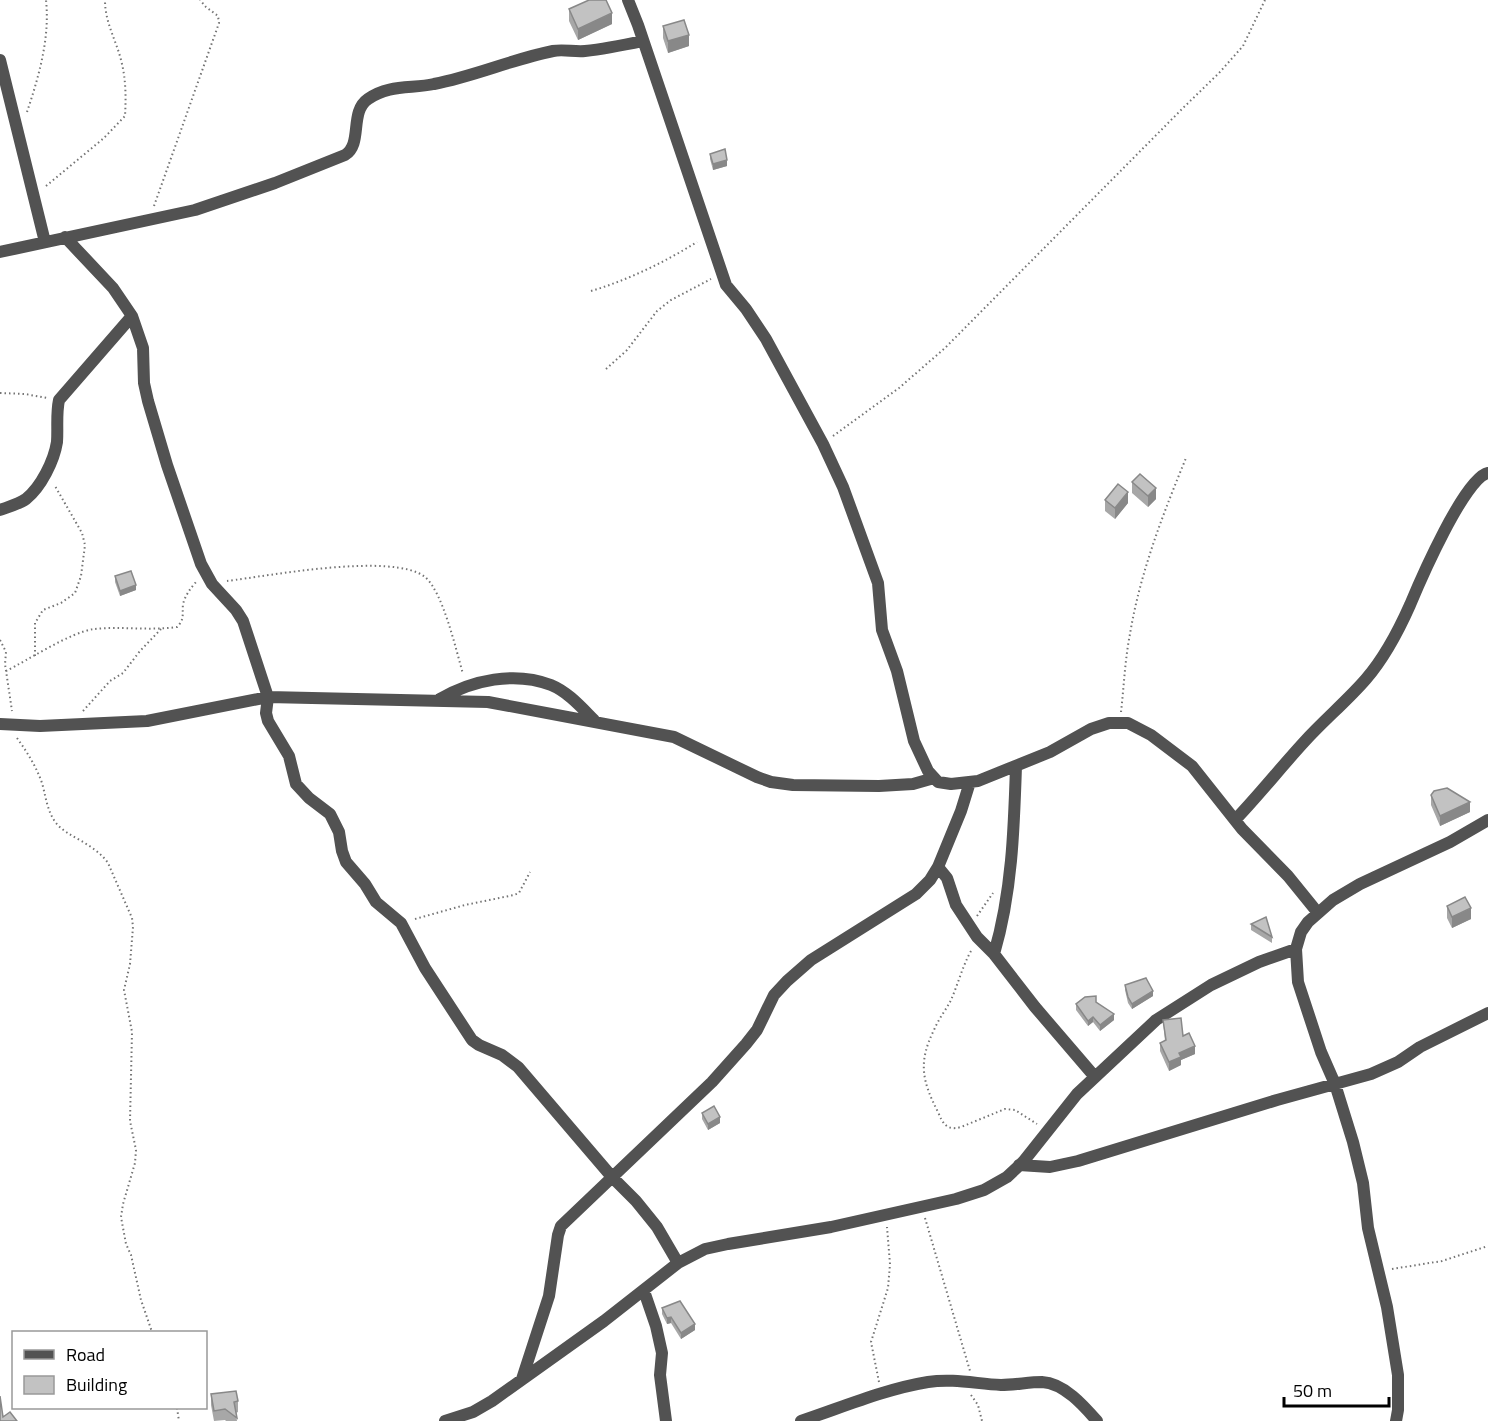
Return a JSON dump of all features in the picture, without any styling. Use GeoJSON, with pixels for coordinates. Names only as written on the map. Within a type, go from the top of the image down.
{"type":"FeatureCollection","features":[{"type":"Feature","properties":{"kind":"street"},"geometry":{"type":"LineString","coordinates":[[628,0],[726,285],[766,339],[823,444],[843,487],[878,583],[882,630],[897,671],[914,741],[928,771],[938,782],[951,784],[978,781],[1050,752],[1091,729],[1109,723],[1128,723],[1151,735],[1192,766],[1235,820],[1288,876],[1318,914]]}},
{"type":"Feature","properties":{"kind":"street"},"geometry":{"type":"LineString","coordinates":[[0,253],[195,210],[275,183],[345,155],[352,148],[358,113],[363,103],[374,95],[402,86],[432,85],[555,50],[587,51],[643,41]]}},
{"type":"Feature","properties":{"kind":"street"},"geometry":{"type":"LineString","coordinates":[[0,60],[45,242]]}},
{"type":"Feature","properties":{"kind":"street"},"geometry":{"type":"LineString","coordinates":[[65,237],[113,288],[132,316],[143,348],[144,383],[148,401],[167,465],[204,572],[243,621],[268,697],[266,713],[268,722],[289,756],[296,784],[309,798],[330,814],[339,832],[346,862],[365,884],[376,902],[401,924],[425,968],[472,1040],[479,1046],[502,1055],[518,1067],[612,1177],[636,1201],[657,1227],[678,1263]]}},
{"type":"Feature","properties":{"kind":"street"},"geometry":{"type":"LineString","coordinates":[[0,510],[25,499],[35,489],[52,460],[57,442],[59,400],[132,316]]}},
{"type":"Feature","properties":{"kind":"street"},"geometry":{"type":"LineString","coordinates":[[1235,820],[1268,786],[1304,742],[1365,680],[1393,643],[1438,541],[1477,479],[1488,473]]}},
{"type":"Feature","properties":{"kind":"street"},"geometry":{"type":"LineString","coordinates":[[439,699],[487,680],[524,679],[552,685],[570,697],[594,721]]}},
{"type":"Feature","properties":{"kind":"street"},"geometry":{"type":"LineString","coordinates":[[7,725],[72,725],[147,721],[268,697],[439,699],[488,702],[674,737],[771,782],[794,785],[879,786],[912,784],[934,778]]}},
{"type":"Feature","properties":{"kind":"street"},"geometry":{"type":"LineString","coordinates":[[994,954],[1008,896],[1015,813],[1016,766]]}},
{"type":"Feature","properties":{"kind":"street"},"geometry":{"type":"LineString","coordinates":[[521,1380],[549,1296],[561,1226],[712,1082],[757,1030],[774,995],[787,981],[811,960],[916,894],[930,880],[938,867],[961,811],[970,782]]}},
{"type":"Feature","properties":{"kind":"street"},"geometry":{"type":"LineString","coordinates":[[1396,1421],[1398,1375],[1387,1307],[1368,1228],[1363,1183],[1335,1084],[1321,1052],[1298,982],[1296,949],[1301,932],[1308,922],[1333,900],[1360,884],[1450,842],[1488,820]]}},
{"type":"Feature","properties":{"kind":"street"},"geometry":{"type":"LineString","coordinates":[[938,867],[947,878],[956,905],[977,937],[994,954],[1035,1007],[1095,1077]]}},
{"type":"Feature","properties":{"kind":"street"},"geometry":{"type":"LineString","coordinates":[[445,1421],[475,1416],[492,1401],[644,1291],[678,1263],[705,1249],[819,1230],[984,1190],[1007,1177],[1019,1166],[1077,1094],[1156,1020],[1211,985],[1259,962],[1296,949]]}},
{"type":"Feature","properties":{"kind":"street"},"geometry":{"type":"LineString","coordinates":[[1019,1166],[1050,1167],[1078,1161],[1235,1112],[1371,1074],[1488,1014]]}},
{"type":"Feature","properties":{"kind":"street"},"geometry":{"type":"LineString","coordinates":[[644,1291],[662,1353],[660,1375],[666,1421]]}},
{"type":"Feature","properties":{"kind":"street"},"geometry":{"type":"LineString","coordinates":[[801,1421],[881,1393],[929,1382],[967,1381],[1000,1384],[1049,1383],[1081,1403],[1097,1421]]}},
{"type":"Feature","properties":{"kind":"path"},"geometry":{"type":"LineString","coordinates":[[26,117],[42,61],[46,35],[46,0]]}},
{"type":"Feature","properties":{"kind":"path"},"geometry":{"type":"LineString","coordinates":[[34,196],[104,138],[125,116],[126,96],[122,63],[107,22],[105,0]]}},
{"type":"Feature","properties":{"kind":"path"},"geometry":{"type":"LineString","coordinates":[[148,220],[219,23],[218,16],[200,0]]}},
{"type":"Feature","properties":{"kind":"path"},"geometry":{"type":"LineString","coordinates":[[823,444],[899,388],[945,348],[1219,73],[1243,46],[1265,0]]}},
{"type":"Feature","properties":{"kind":"path"},"geometry":{"type":"LineString","coordinates":[[591,291],[662,261],[709,236]]}},
{"type":"Feature","properties":{"kind":"path"},"geometry":{"type":"LineString","coordinates":[[606,369],[627,350],[657,311],[671,300],[722,274]]}},
{"type":"Feature","properties":{"kind":"path"},"geometry":{"type":"LineString","coordinates":[[0,393],[25,394],[59,400]]}},
{"type":"Feature","properties":{"kind":"path"},"geometry":{"type":"LineString","coordinates":[[1120,723],[1128,644],[1135,610],[1144,575],[1186,458]]}},
{"type":"Feature","properties":{"kind":"path"},"geometry":{"type":"LineString","coordinates":[[35,656],[35,623],[43,610],[61,603],[75,593],[81,576],[85,545],[82,533],[46,470]]}},
{"type":"Feature","properties":{"kind":"path"},"geometry":{"type":"LineString","coordinates":[[212,584],[362,565],[390,566],[410,570],[424,577],[434,588],[447,619],[467,686]]}},
{"type":"Feature","properties":{"kind":"path"},"geometry":{"type":"LineString","coordinates":[[6,671],[77,634],[92,630],[177,627],[182,622],[183,605],[187,595],[204,572]]}},
{"type":"Feature","properties":{"kind":"path"},"geometry":{"type":"LineString","coordinates":[[72,725],[100,690],[123,673],[161,629]]}},
{"type":"Feature","properties":{"kind":"path"},"geometry":{"type":"LineString","coordinates":[[0,640],[6,652],[7,725],[37,770],[47,806],[54,820],[60,828],[103,855],[132,918],[130,964],[124,990],[132,1032],[130,1121],[136,1150],[135,1163],[121,1216],[126,1244],[152,1331]]}},
{"type":"Feature","properties":{"kind":"path"},"geometry":{"type":"LineString","coordinates":[[401,924],[465,905],[519,893],[530,872]]}},
{"type":"Feature","properties":{"kind":"path"},"geometry":{"type":"LineString","coordinates":[[968,921],[982,911],[996,888]]}},
{"type":"Feature","properties":{"kind":"path"},"geometry":{"type":"LineString","coordinates":[[977,937],[950,1002],[926,1046],[923,1072],[928,1093],[947,1127],[954,1129],[961,1127],[1005,1109],[1015,1110],[1047,1131]]}},
{"type":"Feature","properties":{"kind":"path"},"geometry":{"type":"LineString","coordinates":[[921,1206],[960,1334],[967,1381],[978,1405],[982,1421]]}},
{"type":"Feature","properties":{"kind":"path"},"geometry":{"type":"LineString","coordinates":[[881,1393],[871,1342],[888,1288],[890,1264],[886,1215]]}},
{"type":"Feature","properties":{"kind":"path"},"geometry":{"type":"LineString","coordinates":[[1377,1271],[1442,1261],[1488,1246]]}},
{"type":"Feature","properties":{"kind":"building"},"geometry":{"type":"Polygon","coordinates":[[[589,0],[606,0],[612,13],[578,29],[569,9],[589,0]]]}},
{"type":"Feature","properties":{"kind":"building"},"geometry":{"type":"Polygon","coordinates":[[[684,20],[689,35],[668,41],[663,26],[684,20]]]}},
{"type":"Feature","properties":{"kind":"building"},"geometry":{"type":"Polygon","coordinates":[[[725,149],[727,160],[713,164],[710,154],[725,149]]]}},
{"type":"Feature","properties":{"kind":"building"},"geometry":{"type":"Polygon","coordinates":[[[1140,474],[1156,488],[1148,496],[1132,482],[1140,474]]]}},
{"type":"Feature","properties":{"kind":"building"},"geometry":{"type":"Polygon","coordinates":[[[1118,484],[1128,492],[1115,508],[1105,500],[1118,484]]]}},
{"type":"Feature","properties":{"kind":"building"},"geometry":{"type":"Polygon","coordinates":[[[131,571],[136,585],[120,591],[115,576],[131,571]]]}},
{"type":"Feature","properties":{"kind":"building"},"geometry":{"type":"Polygon","coordinates":[[[1447,788],[1470,802],[1440,816],[1431,795],[1434,791],[1447,788]]]}},
{"type":"Feature","properties":{"kind":"building"},"geometry":{"type":"Polygon","coordinates":[[[1465,897],[1471,908],[1452,917],[1447,906],[1465,897]]]}},
{"type":"Feature","properties":{"kind":"building"},"geometry":{"type":"Polygon","coordinates":[[[1266,917],[1272,937],[1251,924],[1266,917]]]}},
{"type":"Feature","properties":{"kind":"building"},"geometry":{"type":"Polygon","coordinates":[[[1146,978],[1153,991],[1132,1004],[1125,985],[1146,978]]]}},
{"type":"Feature","properties":{"kind":"building"},"geometry":{"type":"Polygon","coordinates":[[[1096,996],[1096,1002],[1114,1014],[1100,1025],[1093,1017],[1088,1021],[1076,1004],[1085,997],[1096,996]]]}},
{"type":"Feature","properties":{"kind":"building"},"geometry":{"type":"Polygon","coordinates":[[[1181,1018],[1183,1036],[1189,1033],[1195,1046],[1179,1053],[1181,1057],[1169,1062],[1160,1043],[1166,1040],[1163,1020],[1181,1018]]]}},
{"type":"Feature","properties":{"kind":"building"},"geometry":{"type":"Polygon","coordinates":[[[714,1106],[720,1117],[708,1124],[702,1113],[714,1106]]]}},
{"type":"Feature","properties":{"kind":"building"},"geometry":{"type":"Polygon","coordinates":[[[680,1301],[695,1324],[681,1333],[671,1317],[667,1318],[662,1308],[680,1301]]]}},
{"type":"Feature","properties":{"kind":"building"},"geometry":{"type":"Polygon","coordinates":[[[236,1391],[238,1401],[234,1402],[237,1418],[225,1409],[214,1411],[211,1394],[236,1391]]]}},
{"type":"Feature","properties":{"kind":"building"},"geometry":{"type":"Polygon","coordinates":[[[0,1396],[3,1417],[10,1412],[17,1421],[0,1421],[0,1396]]]}}]}
